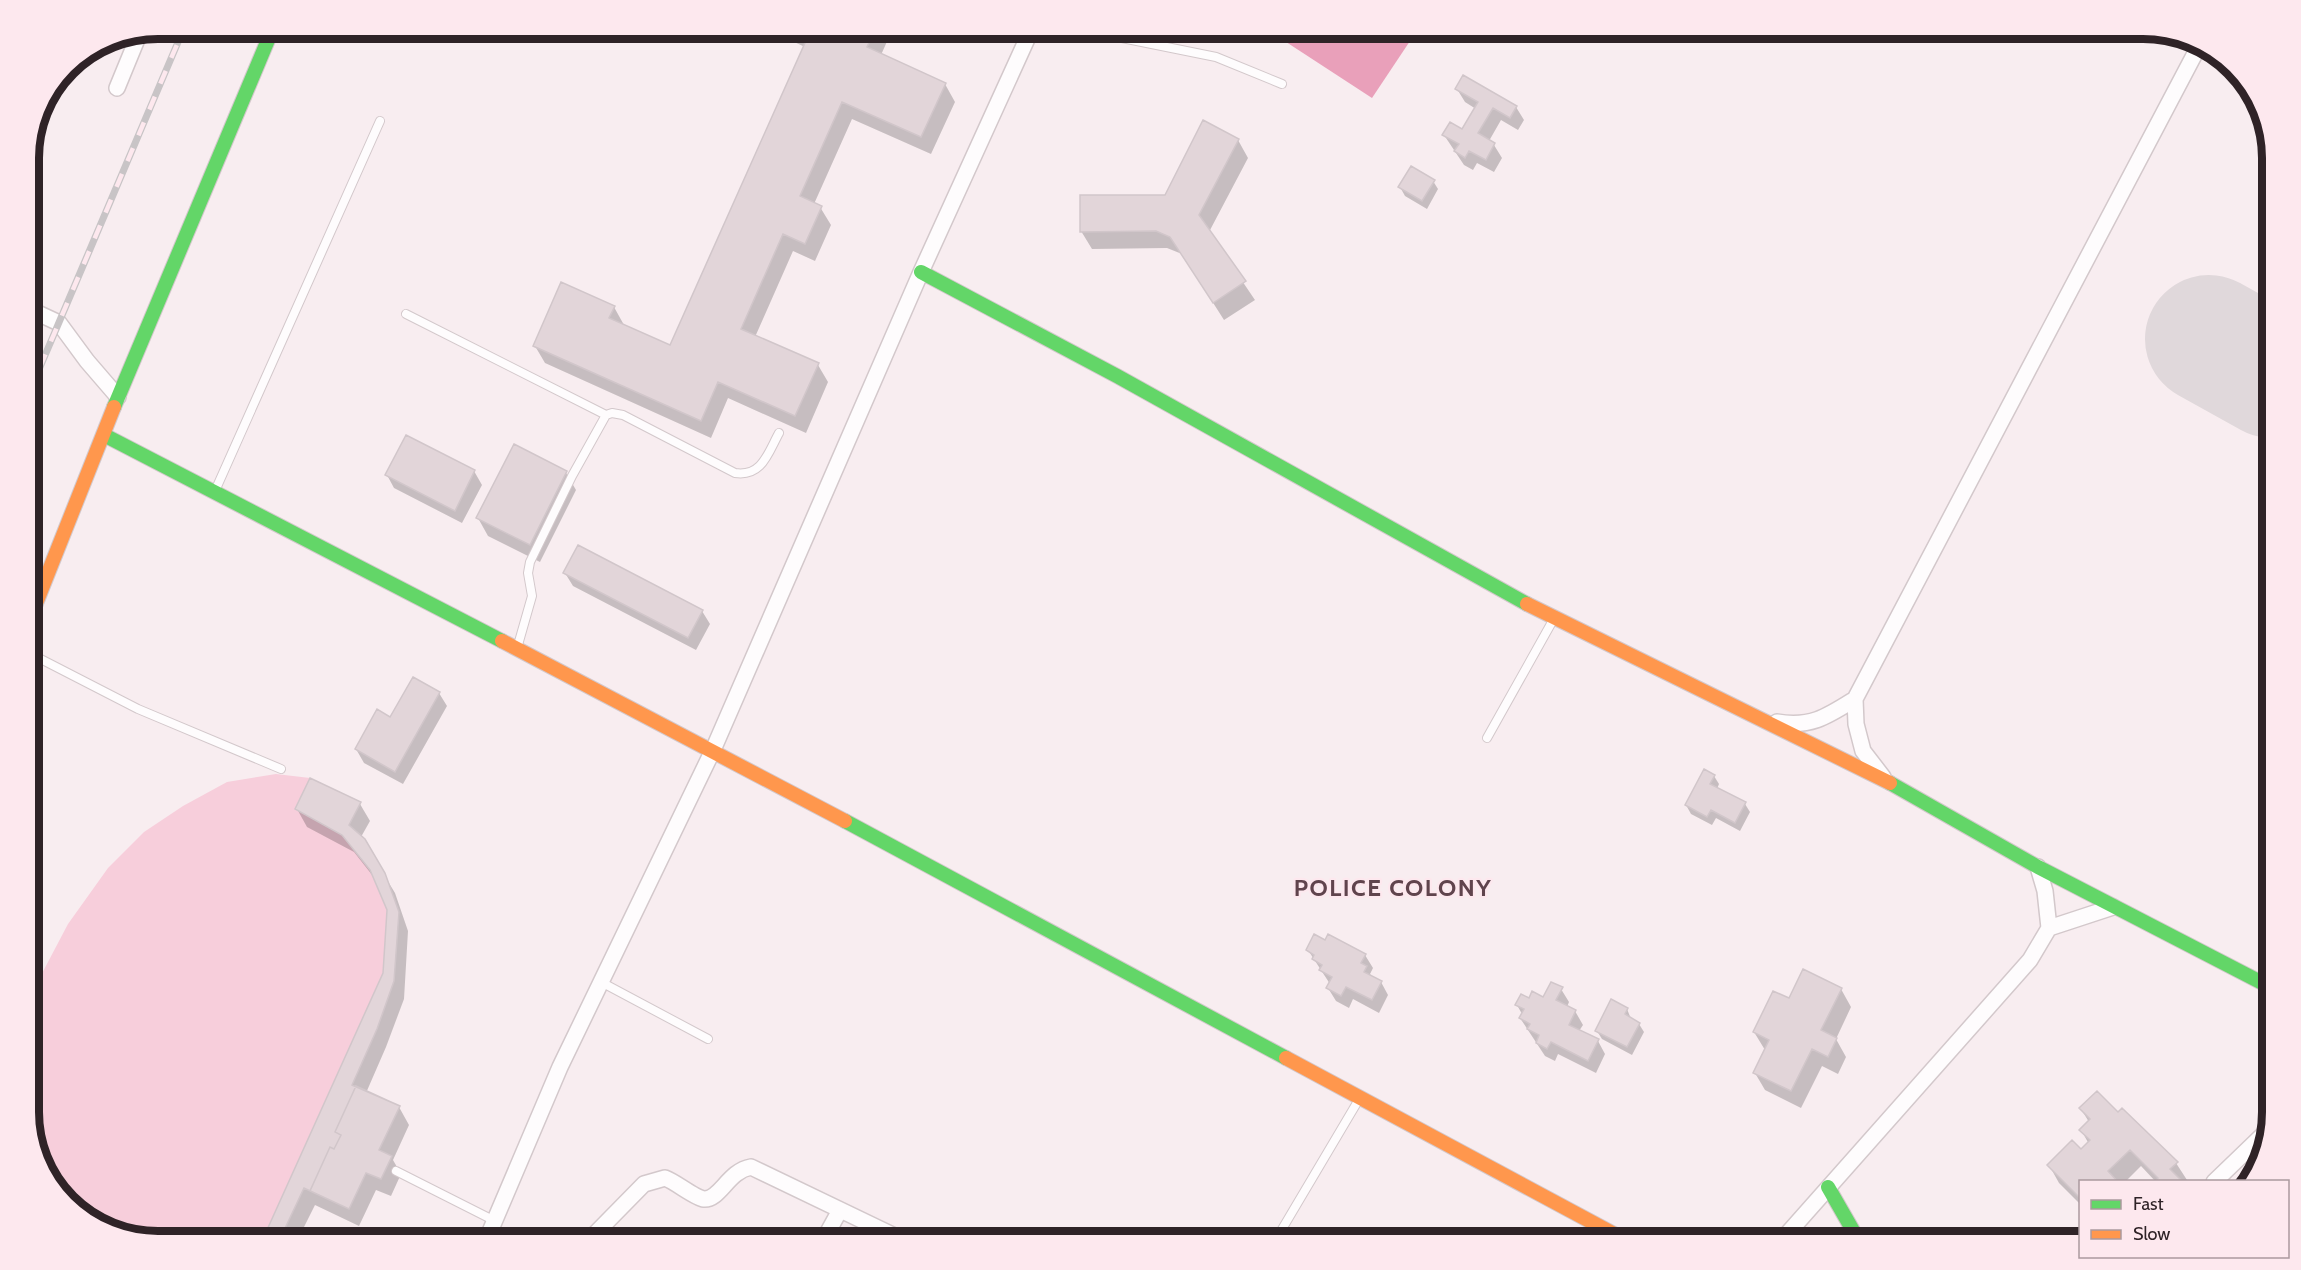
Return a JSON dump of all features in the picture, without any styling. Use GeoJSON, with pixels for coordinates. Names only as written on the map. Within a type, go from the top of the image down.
{"type":"FeatureCollection","features":[{"type":"Feature","properties":{"kind":"street"},"geometry":{"type":"LineString","coordinates":[[39,596],[118,397],[268,39]]}},
{"type":"Feature","properties":{"kind":"street"},"geometry":{"type":"LineString","coordinates":[[491,1231],[560,1067],[713,750],[921,272],[1027,39]]}},
{"type":"Feature","properties":{"kind":"street"},"geometry":{"type":"LineString","coordinates":[[117,88],[136,41]]}},
{"type":"Feature","properties":{"kind":"street"},"geometry":{"type":"LineString","coordinates":[[1754,717],[1791,724],[1814,720],[1825,718],[1855,699],[2196,52]]}},
{"type":"Feature","properties":{"kind":"street"},"geometry":{"type":"LineString","coordinates":[[921,272],[1117,376],[1554,619],[1885,780],[2038,867],[2262,983]]}},
{"type":"Feature","properties":{"kind":"street"},"geometry":{"type":"LineString","coordinates":[[39,314],[58,323],[87,362],[118,397]]}},
{"type":"Feature","properties":{"kind":"street"},"geometry":{"type":"LineString","coordinates":[[104,435],[713,750],[1607,1231]]}},
{"type":"Feature","properties":{"kind":"street"},"geometry":{"type":"LineString","coordinates":[[1855,699],[1856,723],[1863,751],[1885,780]]}},
{"type":"Feature","properties":{"kind":"street"},"geometry":{"type":"LineString","coordinates":[[1790,1231],[2030,960],[2049,928],[2045,891],[2038,867]]}},
{"type":"Feature","properties":{"kind":"street"},"geometry":{"type":"LineString","coordinates":[[2049,928],[2113,907]]}},
{"type":"Feature","properties":{"kind":"street"},"geometry":{"type":"LineString","coordinates":[[2216,1180],[2259,1139]]}},
{"type":"Feature","properties":{"kind":"street"},"geometry":{"type":"LineString","coordinates":[[599,1231],[644,1184],[665,1178],[703,1199],[712,1197],[740,1169],[751,1167],[883,1231]]}},
{"type":"Feature","properties":{"kind":"street"},"geometry":{"type":"LineString","coordinates":[[1828,1187],[1853,1231]]}},
{"type":"Feature","properties":{"kind":"street"},"geometry":{"type":"LineString","coordinates":[[829,1231],[840,1210]]}},
{"type":"Feature","properties":{"kind":"lane"},"geometry":{"type":"LineString","coordinates":[[1127,39],[1216,57],[1282,84]]}},
{"type":"Feature","properties":{"kind":"lane"},"geometry":{"type":"LineString","coordinates":[[214,493],[380,121]]}},
{"type":"Feature","properties":{"kind":"lane"},"geometry":{"type":"LineString","coordinates":[[406,314],[606,415]]}},
{"type":"Feature","properties":{"kind":"lane"},"geometry":{"type":"LineString","coordinates":[[517,650],[532,596],[528,573],[530,562],[606,415],[612,413],[623,416],[735,472],[747,475],[763,463],[779,433]]}},
{"type":"Feature","properties":{"kind":"lane"},"geometry":{"type":"LineString","coordinates":[[1487,738],[1554,619]]}},
{"type":"Feature","properties":{"kind":"lane"},"geometry":{"type":"LineString","coordinates":[[39,658],[138,709],[281,769]]}},
{"type":"Feature","properties":{"kind":"lane"},"geometry":{"type":"LineString","coordinates":[[601,982],[708,1040]]}},
{"type":"Feature","properties":{"kind":"lane"},"geometry":{"type":"LineString","coordinates":[[1281,1231],[1360,1098]]}},
{"type":"Feature","properties":{"kind":"lane"},"geometry":{"type":"LineString","coordinates":[[396,1171],[495,1221]]}},
{"type":"Feature","properties":{"kind":"shaded area"},"geometry":{"type":"Polygon","coordinates":[[[1281,39],[1411,39],[1372,98],[1281,39]]]}},
{"type":"Feature","properties":{"kind":"shaded area"},"geometry":{"type":"Polygon","coordinates":[[[276,774],[310,778],[361,802],[349,825],[365,839],[385,873],[399,912],[394,981],[377,1029],[284,1231],[158,1231],[127,1227],[99,1215],[74,1196],[55,1171],[43,1143],[39,1120],[39,979],[68,924],[108,868],[144,832],[183,806],[227,782],[276,774]]]}},
{"type":"Feature","properties":{"kind":"building"},"geometry":{"type":"Polygon","coordinates":[[[807,39],[871,39],[867,47],[946,83],[921,137],[842,102],[800,196],[822,206],[805,244],[783,234],[741,329],[819,363],[795,416],[718,382],[701,421],[533,346],[561,282],[615,306],[609,318],[670,345],[807,39]]]}},
{"type":"Feature","properties":{"kind":"building"},"geometry":{"type":"Polygon","coordinates":[[[1463,75],[1517,106],[1510,118],[1493,108],[1478,133],[1495,143],[1486,160],[1469,151],[1465,158],[1454,151],[1459,144],[1442,135],[1450,122],[1462,129],[1478,102],[1455,89],[1463,75]]]}},
{"type":"Feature","properties":{"kind":"building"},"geometry":{"type":"Polygon","coordinates":[[[1203,120],[1239,139],[1199,215],[1246,281],[1213,303],[1170,237],[1156,231],[1080,232],[1080,195],[1165,195],[1203,120]]]}},
{"type":"Feature","properties":{"kind":"building"},"geometry":{"type":"Polygon","coordinates":[[[1411,166],[1435,180],[1422,201],[1398,187],[1411,166]]]}},
{"type":"Feature","properties":{"kind":"building"},"geometry":{"type":"Polygon","coordinates":[[[406,435],[475,470],[455,511],[385,475],[406,435]]]}},
{"type":"Feature","properties":{"kind":"building"},"geometry":{"type":"Polygon","coordinates":[[[514,444],[567,471],[530,545],[476,518],[514,444]]]}},
{"type":"Feature","properties":{"kind":"building"},"geometry":{"type":"Polygon","coordinates":[[[578,545],[703,610],[688,638],[563,573],[578,545]]]}},
{"type":"Feature","properties":{"kind":"building"},"geometry":{"type":"Polygon","coordinates":[[[413,677],[440,692],[395,772],[355,749],[377,709],[390,717],[413,677]]]}},
{"type":"Feature","properties":{"kind":"building"},"geometry":{"type":"Polygon","coordinates":[[[1704,769],[1715,775],[1710,784],[1746,802],[1735,823],[1711,810],[1707,817],[1685,805],[1704,769]]]}},
{"type":"Feature","properties":{"kind":"building"},"geometry":{"type":"Polygon","coordinates":[[[310,778],[361,802],[349,825],[365,839],[385,873],[399,912],[394,981],[377,1029],[352,1085],[400,1106],[379,1150],[392,1156],[381,1179],[366,1173],[349,1209],[304,1188],[284,1231],[267,1231],[383,973],[387,910],[370,870],[342,835],[295,809],[310,778]]]}},
{"type":"Feature","properties":{"kind":"building"},"geometry":{"type":"Polygon","coordinates":[[[1314,934],[1325,940],[1328,934],[1366,954],[1361,963],[1367,966],[1364,972],[1382,981],[1372,1000],[1346,987],[1341,996],[1326,988],[1332,977],[1319,970],[1322,965],[1312,959],[1314,955],[1306,950],[1314,934]]]}},
{"type":"Feature","properties":{"kind":"building"},"geometry":{"type":"Polygon","coordinates":[[[1803,969],[1842,988],[1821,1030],[1837,1038],[1828,1057],[1812,1049],[1791,1091],[1753,1073],[1769,1040],[1753,1032],[1773,991],[1789,998],[1803,969]]]}},
{"type":"Feature","properties":{"kind":"building"},"geometry":{"type":"Polygon","coordinates":[[[1551,982],[1563,987],[1556,1000],[1576,1010],[1569,1025],[1599,1039],[1588,1061],[1551,1042],[1547,1049],[1536,1043],[1539,1035],[1527,1029],[1530,1024],[1519,1018],[1524,1009],[1515,1005],[1521,994],[1529,998],[1532,991],[1543,997],[1551,982]]]}},
{"type":"Feature","properties":{"kind":"building"},"geometry":{"type":"Polygon","coordinates":[[[1611,999],[1628,1008],[1625,1014],[1640,1023],[1627,1047],[1595,1031],[1611,999]]]}},
{"type":"Feature","properties":{"kind":"building"},"geometry":{"type":"Polygon","coordinates":[[[356,1086],[400,1106],[379,1150],[392,1156],[381,1179],[366,1173],[349,1209],[310,1191],[330,1147],[334,1149],[341,1135],[335,1132],[356,1086]]]}},
{"type":"Feature","properties":{"kind":"building"},"geometry":{"type":"Polygon","coordinates":[[[2097,1091],[2118,1112],[2122,1108],[2178,1162],[2170,1169],[2181,1180],[2156,1180],[2158,1178],[2130,1150],[2108,1171],[2116,1180],[2079,1180],[2079,1197],[2047,1165],[2072,1140],[2081,1149],[2090,1140],[2079,1130],[2090,1119],[2079,1108],[2097,1091]]]}},
{"type":"Feature","properties":{"kind":"runway"},"geometry":{"type":"LineString","coordinates":[[2209,339],[2262,368]]}},
{"type":"Feature","properties":{"kind":"railway"},"geometry":{"type":"LineString","coordinates":[[39,369],[179,39]]}},
{"type":"Feature","properties":{"kind":"traffic: fast"},"geometry":{"type":"LineString","coordinates":[[114,407],[268,39]]}},
{"type":"Feature","properties":{"kind":"traffic: fast"},"geometry":{"type":"LineString","coordinates":[[921,272],[1117,376],[1527,604]]}},
{"type":"Feature","properties":{"kind":"traffic: fast"},"geometry":{"type":"LineString","coordinates":[[104,435],[502,641]]}},
{"type":"Feature","properties":{"kind":"traffic: fast"},"geometry":{"type":"LineString","coordinates":[[1890,783],[2038,867],[2262,983]]}},
{"type":"Feature","properties":{"kind":"traffic: fast"},"geometry":{"type":"LineString","coordinates":[[845,821],[1286,1058]]}},
{"type":"Feature","properties":{"kind":"traffic: fast"},"geometry":{"type":"LineString","coordinates":[[1828,1187],[1853,1231]]}},
{"type":"Feature","properties":{"kind":"traffic: slow"},"geometry":{"type":"LineString","coordinates":[[39,596],[114,407]]}},
{"type":"Feature","properties":{"kind":"traffic: slow"},"geometry":{"type":"LineString","coordinates":[[1527,604],[1890,783]]}},
{"type":"Feature","properties":{"kind":"traffic: slow"},"geometry":{"type":"LineString","coordinates":[[502,641],[845,821]]}},
{"type":"Feature","properties":{"kind":"traffic: slow"},"geometry":{"type":"LineString","coordinates":[[1286,1058],[1608,1231]]}},
{"type":"Feature","properties":{"kind":"district","name":"POLICE COLONY"},"geometry":{"type":"Point","coordinates":[1393,887]}}]}
